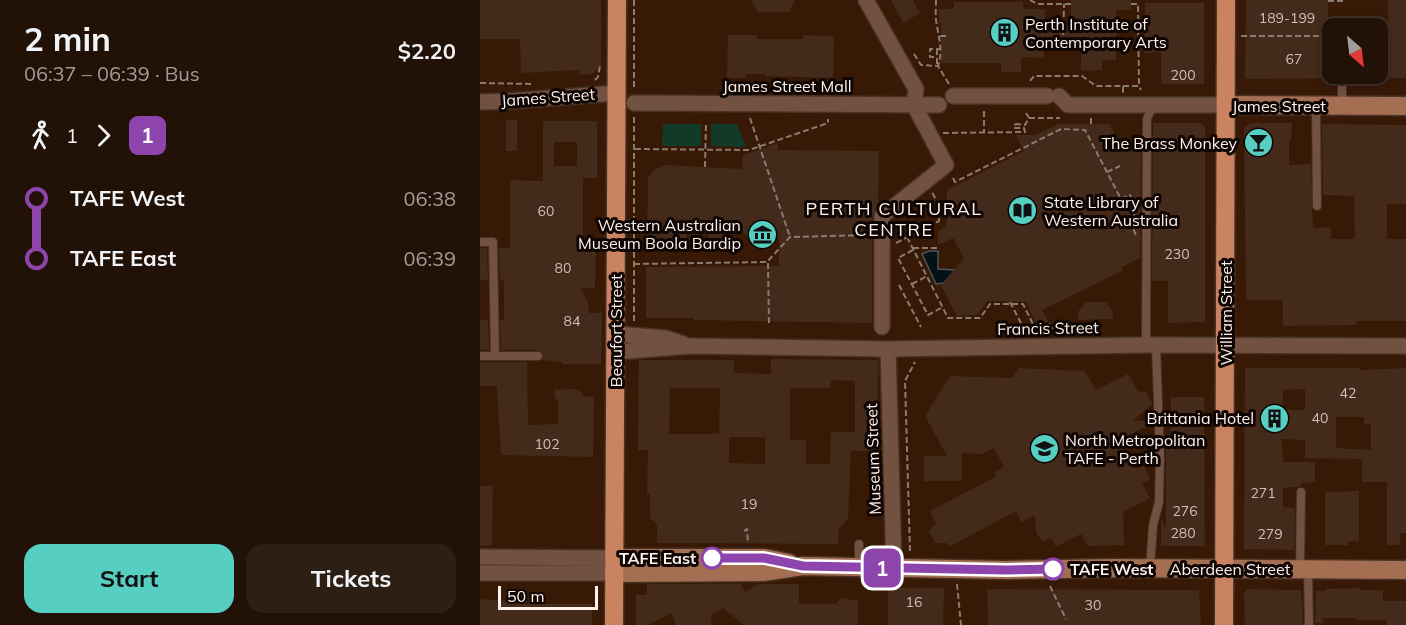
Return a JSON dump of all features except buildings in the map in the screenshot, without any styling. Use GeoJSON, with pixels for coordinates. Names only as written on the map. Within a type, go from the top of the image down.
{"type":"FeatureCollection","features":[{"type":"Feature","properties":{"kind":"main road","name":"Beaufort Street"},"geometry":{"type":"LineString","coordinates":[[614,625],[625,148],[617,93],[617,0]]}},
{"type":"Feature","properties":{"kind":"main road","name":"William Street"},"geometry":{"type":"LineString","coordinates":[[1224,625],[1226,0]]}},
{"type":"Feature","properties":{"kind":"street"},"geometry":{"type":"LineString","coordinates":[[866,0],[916,89],[914,105],[946,165],[882,216],[882,327]]}},
{"type":"Feature","properties":{"kind":"street","name":"James Street"},"geometry":{"type":"LineString","coordinates":[[480,102],[617,93]]}},
{"type":"Feature","properties":{"kind":"street"},"geometry":{"type":"LineString","coordinates":[[955,96],[1053,96],[1068,105],[1153,105]]}},
{"type":"Feature","properties":{"kind":"street","name":"James Street Mall"},"geometry":{"type":"LineString","coordinates":[[634,103],[939,105]]}},
{"type":"Feature","properties":{"kind":"street","name":"James Street"},"geometry":{"type":"LineString","coordinates":[[1153,105],[1406,106]]}},
{"type":"Feature","properties":{"kind":"street","name":"Francis Street"},"geometry":{"type":"LineString","coordinates":[[622,340],[666,338],[690,346]]}},
{"type":"Feature","properties":{"kind":"street","name":"Francis Street"},"geometry":{"type":"LineString","coordinates":[[622,340],[690,346],[888,349],[1151,345],[1406,346]]}},
{"type":"Feature","properties":{"kind":"street","name":"Museum Street"},"geometry":{"type":"LineString","coordinates":[[888,349],[894,568]]}},
{"type":"Feature","properties":{"kind":"street","name":"Aberdeen Street"},"geometry":{"type":"LineString","coordinates":[[480,557],[614,565]]}},
{"type":"Feature","properties":{"kind":"street","name":"Aberdeen Street"},"geometry":{"type":"LineString","coordinates":[[480,573],[764,558],[803,566],[859,568],[1406,570]]}},
{"type":"Feature","properties":{"kind":"lane"},"geometry":{"type":"LineString","coordinates":[[1342,84],[1342,106]]}},
{"type":"Feature","properties":{"kind":"lane"},"geometry":{"type":"LineString","coordinates":[[1150,568],[1153,525],[1159,502],[1160,459],[1151,345],[1147,119],[1153,105]]}},
{"type":"Feature","properties":{"kind":"lane"},"geometry":{"type":"LineString","coordinates":[[1316,106],[1317,206]]}},
{"type":"Feature","properties":{"kind":"lane"},"geometry":{"type":"LineString","coordinates":[[480,242],[493,242],[495,356]]}},
{"type":"Feature","properties":{"kind":"lane"},"geometry":{"type":"LineString","coordinates":[[480,356],[538,356]]}},
{"type":"Feature","properties":{"kind":"lane"},"geometry":{"type":"LineString","coordinates":[[1301,492],[1309,625]]}},
{"type":"Feature","properties":{"kind":"lane"},"geometry":{"type":"LineString","coordinates":[[859,568],[860,544]]}},
{"type":"Feature","properties":{"kind":"path"},"geometry":{"type":"LineString","coordinates":[[622,340],[634,264],[625,148],[634,103],[634,0]]}},
{"type":"Feature","properties":{"kind":"path"},"geometry":{"type":"LineString","coordinates":[[936,0],[936,24],[940,36],[938,66],[955,96]]}},
{"type":"Feature","properties":{"kind":"path"},"geometry":{"type":"LineString","coordinates":[[1030,0],[1037,4],[1071,4]]}},
{"type":"Feature","properties":{"kind":"path"},"geometry":{"type":"LineString","coordinates":[[1328,1],[1346,1]]}},
{"type":"Feature","properties":{"kind":"path"},"geometry":{"type":"LineString","coordinates":[[1063,44],[1064,4]]}},
{"type":"Feature","properties":{"kind":"path"},"geometry":{"type":"LineString","coordinates":[[1131,4],[1138,4],[1139,86],[1141,90]]}},
{"type":"Feature","properties":{"kind":"path"},"geometry":{"type":"LineString","coordinates":[[940,36],[946,36]]}},
{"type":"Feature","properties":{"kind":"path"},"geometry":{"type":"LineString","coordinates":[[1226,36],[1322,36]]}},
{"type":"Feature","properties":{"kind":"path"},"geometry":{"type":"LineString","coordinates":[[934,57],[930,57],[930,49],[938,49]]}},
{"type":"Feature","properties":{"kind":"path"},"geometry":{"type":"LineString","coordinates":[[921,65],[938,66]]}},
{"type":"Feature","properties":{"kind":"path"},"geometry":{"type":"LineString","coordinates":[[590,84],[598,77],[601,66]]}},
{"type":"Feature","properties":{"kind":"path"},"geometry":{"type":"LineString","coordinates":[[1034,76],[1082,76],[1096,86],[1139,86]]}},
{"type":"Feature","properties":{"kind":"path"},"geometry":{"type":"LineString","coordinates":[[480,83],[535,84]]}},
{"type":"Feature","properties":{"kind":"path"},"geometry":{"type":"LineString","coordinates":[[1123,86],[1124,105]]}},
{"type":"Feature","properties":{"kind":"path"},"geometry":{"type":"LineString","coordinates":[[929,133],[1025,132],[1024,128],[1014,128],[1015,124],[1025,125],[1029,118],[1015,96]]}},
{"type":"Feature","properties":{"kind":"path"},"geometry":{"type":"LineString","coordinates":[[625,148],[749,150],[828,123],[828,105]]}},
{"type":"Feature","properties":{"kind":"path"},"geometry":{"type":"LineString","coordinates":[[984,109],[984,132]]}},
{"type":"Feature","properties":{"kind":"path"},"geometry":{"type":"LineString","coordinates":[[1090,118],[1090,124]]}},
{"type":"Feature","properties":{"kind":"path"},"geometry":{"type":"LineString","coordinates":[[705,167],[706,122]]}},
{"type":"Feature","properties":{"kind":"path"},"geometry":{"type":"LineString","coordinates":[[754,129],[790,237]]}},
{"type":"Feature","properties":{"kind":"path"},"geometry":{"type":"LineString","coordinates":[[955,182],[1061,129],[1085,130],[1121,199],[1130,195],[1134,202],[1134,231],[1138,241]]}},
{"type":"Feature","properties":{"kind":"path"},"geometry":{"type":"LineString","coordinates":[[1107,172],[1120,166]]}},
{"type":"Feature","properties":{"kind":"path"},"geometry":{"type":"LineString","coordinates":[[896,243],[939,220],[939,206],[926,181]]}},
{"type":"Feature","properties":{"kind":"path"},"geometry":{"type":"LineString","coordinates":[[769,326],[768,262],[790,237],[882,235]]}},
{"type":"Feature","properties":{"kind":"path"},"geometry":{"type":"LineString","coordinates":[[907,237],[948,318],[980,318],[990,304],[1023,304],[1033,324],[1050,324],[1053,329]]}},
{"type":"Feature","properties":{"kind":"path"},"geometry":{"type":"LineString","coordinates":[[938,248],[913,249],[898,258],[928,315],[943,307]]}},
{"type":"Feature","properties":{"kind":"path"},"geometry":{"type":"LineString","coordinates":[[634,264],[768,262]]}},
{"type":"Feature","properties":{"kind":"path"},"geometry":{"type":"LineString","coordinates":[[912,284],[927,276]]}},
{"type":"Feature","properties":{"kind":"path"},"geometry":{"type":"LineString","coordinates":[[899,285],[921,327]]}},
{"type":"Feature","properties":{"kind":"path"},"geometry":{"type":"LineString","coordinates":[[1011,303],[1024,329]]}},
{"type":"Feature","properties":{"kind":"path"},"geometry":{"type":"LineString","coordinates":[[910,551],[905,381],[910,368],[916,361]]}},
{"type":"Feature","properties":{"kind":"path"},"geometry":{"type":"LineString","coordinates":[[744,531],[747,529],[748,538]]}},
{"type":"Feature","properties":{"kind":"path"},"geometry":{"type":"LineString","coordinates":[[957,584],[961,625]]}},
{"type":"Feature","properties":{"kind":"path"},"geometry":{"type":"LineString","coordinates":[[1050,586],[1066,619]]}},
{"type":"Feature","properties":{"kind":"shaded area"},"geometry":{"type":"Polygon","coordinates":[[[480,0],[1406,0],[1406,625],[480,625],[480,0]]]}},
{"type":"Feature","properties":{"kind":"shaded area"},"geometry":{"type":"Polygon","coordinates":[[[938,251],[938,269],[955,270],[944,283],[936,284],[922,254],[938,251]]]}},
{"type":"Feature","properties":{"kind":"green space"},"geometry":{"type":"Polygon","coordinates":[[[663,124],[701,124],[701,146],[662,146],[663,124]]]}},
{"type":"Feature","properties":{"kind":"green space"},"geometry":{"type":"Polygon","coordinates":[[[711,124],[737,124],[746,147],[711,146],[711,124]]]}},
{"type":"Feature","properties":{"kind":"bus line","name":"1"},"geometry":{"type":"LineString","coordinates":[[712,558],[764,558],[803,566],[859,568],[1053,569]]}},
{"type":"Feature","properties":{"kind":"place","name":"Perth Institute of Contemporary Arts"},"geometry":{"type":"Point","coordinates":[1004,33]}},
{"type":"Feature","properties":{"kind":"place","name":"The Brass Monkey"},"geometry":{"type":"Point","coordinates":[1258,143]}},
{"type":"Feature","properties":{"kind":"place","name":"State Library of Western Australia"},"geometry":{"type":"Point","coordinates":[1023,211]}},
{"type":"Feature","properties":{"kind":"place","name":"Western Australian Museum Boola Bardip"},"geometry":{"type":"Point","coordinates":[762,234]}},
{"type":"Feature","properties":{"kind":"place","name":"Brittania Hotel"},"geometry":{"type":"Point","coordinates":[1275,418]}},
{"type":"Feature","properties":{"kind":"place","name":"North Metropolitan TAFE - Perth"},"geometry":{"type":"Point","coordinates":[1044,449]}},
{"type":"Feature","properties":{"kind":"place","name":"TAFE East"},"geometry":{"type":"Point","coordinates":[712,558]}},
{"type":"Feature","properties":{"kind":"place","name":"TAFE West"},"geometry":{"type":"Point","coordinates":[1053,569]}},
{"type":"Feature","properties":{"kind":"district","name":"PERTH CULTURAL CENTRE"},"geometry":{"type":"Point","coordinates":[894,218]}}]}
